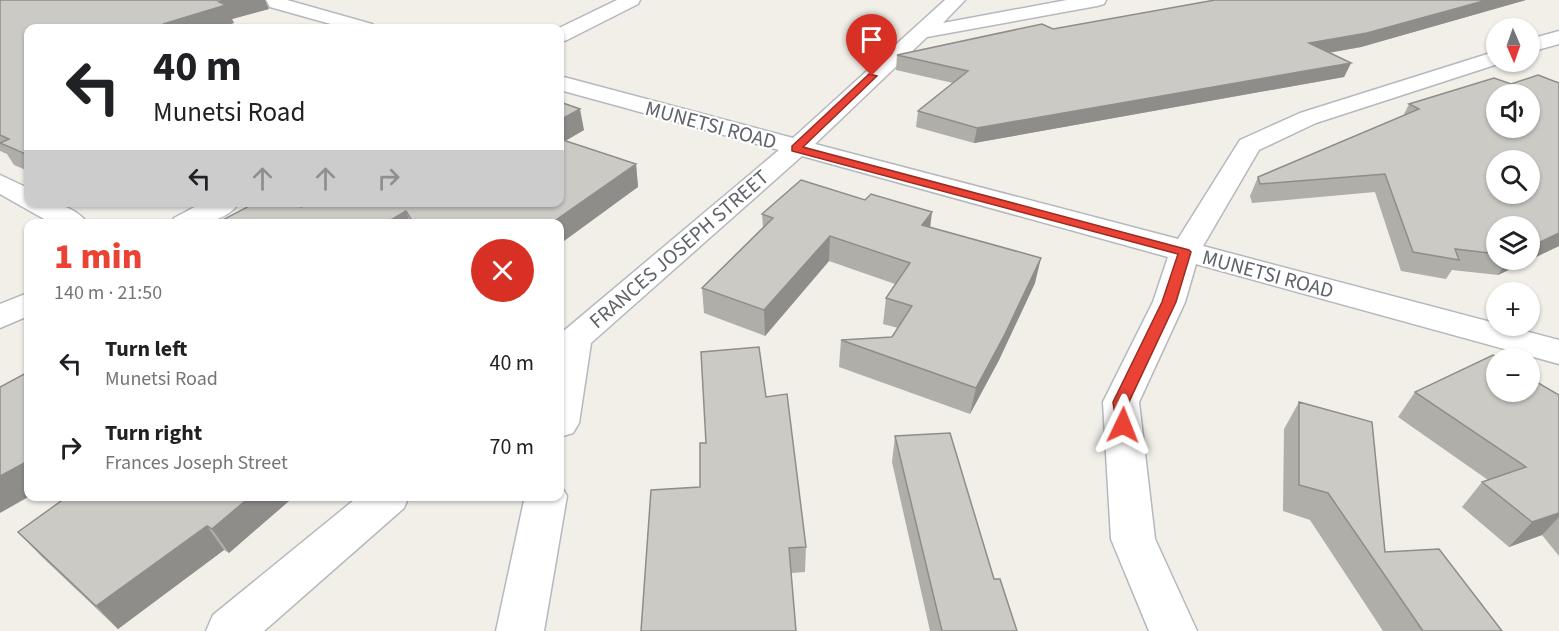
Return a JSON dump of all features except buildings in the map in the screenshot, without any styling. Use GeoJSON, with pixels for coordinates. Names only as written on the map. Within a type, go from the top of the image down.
{"type":"FeatureCollection","features":[{"type":"Feature","properties":{"kind":"street"},"geometry":{"type":"LineString","coordinates":[[275,0],[277,3],[351,24]]}},
{"type":"Feature","properties":{"kind":"street"},"geometry":{"type":"LineString","coordinates":[[564,34],[631,0]]}},
{"type":"Feature","properties":{"kind":"street","name":"FRANCES JOSEPH STREET"},"geometry":{"type":"LineString","coordinates":[[567,346],[796,148],[957,0]]}},
{"type":"Feature","properties":{"kind":"street"},"geometry":{"type":"LineString","coordinates":[[919,33],[1096,0]]}},
{"type":"Feature","properties":{"kind":"street"},"geometry":{"type":"LineString","coordinates":[[1540,43],[1559,37]]}},
{"type":"Feature","properties":{"kind":"street"},"geometry":{"type":"LineString","coordinates":[[1173,631],[1133,539],[1121,402],[1169,302],[1185,252],[1249,145],[1308,118],[1486,61]]}},
{"type":"Feature","properties":{"kind":"street","name":"MUNETSI ROAD"},"geometry":{"type":"LineString","coordinates":[[564,84],[1559,352]]}},
{"type":"Feature","properties":{"kind":"street"},"geometry":{"type":"LineString","coordinates":[[0,183],[24,197]]}},
{"type":"Feature","properties":{"kind":"street"},"geometry":{"type":"LineString","coordinates":[[45,207],[65,219]]}},
{"type":"Feature","properties":{"kind":"street"},"geometry":{"type":"LineString","coordinates":[[194,219],[216,207]]}},
{"type":"Feature","properties":{"kind":"street"},"geometry":{"type":"LineString","coordinates":[[0,317],[24,305]]}},
{"type":"Feature","properties":{"kind":"street"},"geometry":{"type":"LineString","coordinates":[[564,379],[567,346]]}},
{"type":"Feature","properties":{"kind":"street"},"geometry":{"type":"LineString","coordinates":[[230,631],[383,501]]}},
{"type":"Feature","properties":{"kind":"street"},"geometry":{"type":"LineString","coordinates":[[520,631],[545,501]]}},
{"type":"Feature","properties":{"kind":"route"},"geometry":{"type":"LineString","coordinates":[[872,76],[796,148],[1185,252],[1169,302],[1121,402],[1123,425]]}}]}
